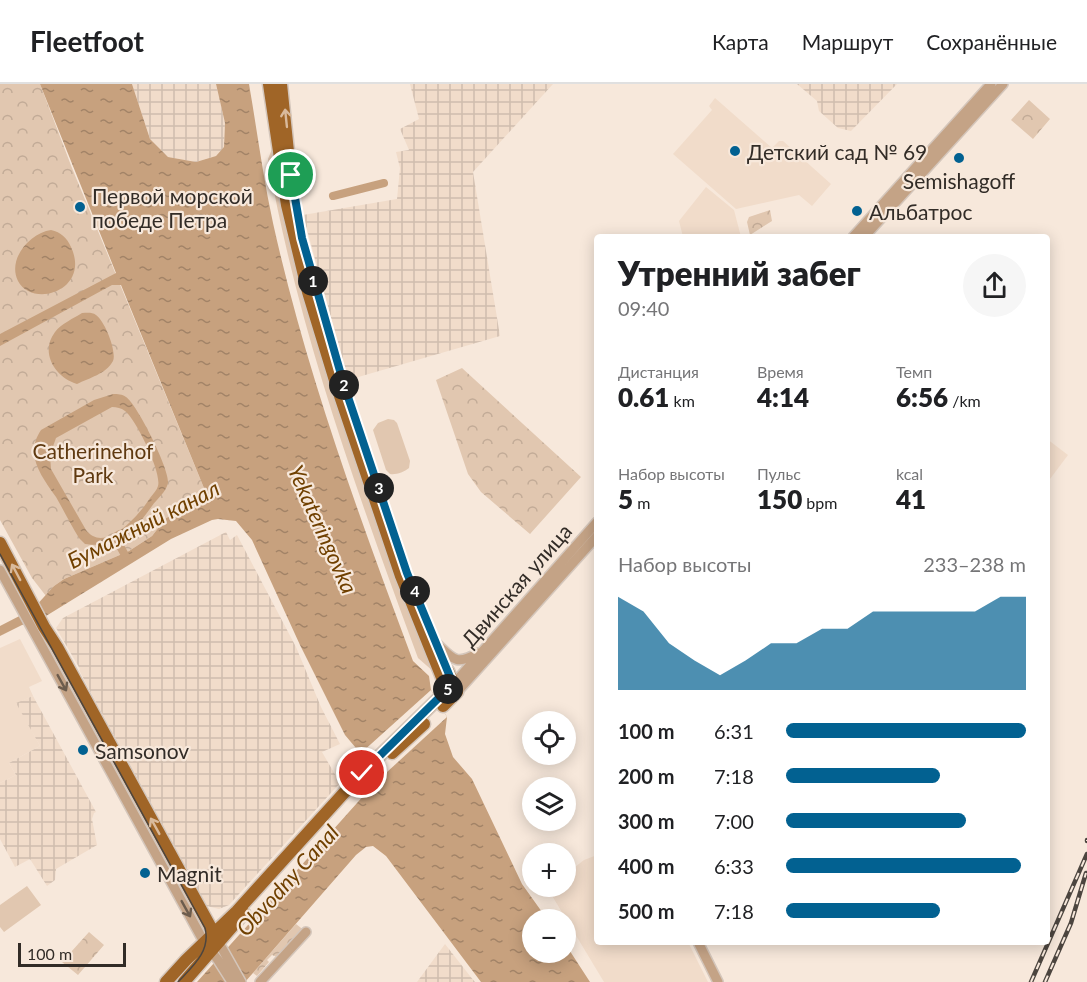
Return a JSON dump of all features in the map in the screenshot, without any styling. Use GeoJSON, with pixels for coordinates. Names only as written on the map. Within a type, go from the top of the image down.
{"type":"FeatureCollection","features":[{"type":"Feature","properties":{"kind":"main road"},"geometry":{"type":"LineString","coordinates":[[269,84],[287,204],[308,292],[400,576],[448,694]]}},
{"type":"Feature","properties":{"kind":"main road"},"geometry":{"type":"LineString","coordinates":[[281,86],[291,184],[315,289],[344,385],[407,573],[437,644],[448,694]]}},
{"type":"Feature","properties":{"kind":"main road"},"geometry":{"type":"LineString","coordinates":[[0,543],[39,629],[63,657],[215,947]]}},
{"type":"Feature","properties":{"kind":"main road"},"geometry":{"type":"LineString","coordinates":[[184,982],[367,772],[448,694]]}},
{"type":"Feature","properties":{"kind":"main road"},"geometry":{"type":"LineString","coordinates":[[166,982],[215,947]]}},
{"type":"Feature","properties":{"kind":"street"},"geometry":{"type":"LineString","coordinates":[[856,234],[991,84]]}},
{"type":"Feature","properties":{"kind":"street"},"geometry":{"type":"LineString","coordinates":[[867,234],[1003,84]]}},
{"type":"Feature","properties":{"kind":"street","name":"Двинская улица"},"geometry":{"type":"LineString","coordinates":[[448,694],[594,525]]}},
{"type":"Feature","properties":{"kind":"street","name":"Двинская улица"},"geometry":{"type":"LineString","coordinates":[[448,694],[594,539]]}},
{"type":"Feature","properties":{"kind":"street"},"geometry":{"type":"LineString","coordinates":[[0,570],[27,605]]}},
{"type":"Feature","properties":{"kind":"street"},"geometry":{"type":"LineString","coordinates":[[437,644],[452,658],[459,661],[485,649]]}},
{"type":"Feature","properties":{"kind":"street"},"geometry":{"type":"LineString","coordinates":[[260,982],[306,932]]}},
{"type":"Feature","properties":{"kind":"street"},"geometry":{"type":"LineString","coordinates":[[700,945],[718,982]]}},
{"type":"Feature","properties":{"kind":"street"},"geometry":{"type":"LineString","coordinates":[[215,947],[232,982]]}},
{"type":"Feature","properties":{"kind":"street"},"geometry":{"type":"LineString","coordinates":[[215,947],[241,982]]}},
{"type":"Feature","properties":{"kind":"shaded area"},"geometry":{"type":"Polygon","coordinates":[[[132,84],[216,84],[225,123],[224,148],[216,156],[196,162],[168,157],[150,139],[132,84]]]}},
{"type":"Feature","properties":{"kind":"shaded area"},"geometry":{"type":"Polygon","coordinates":[[[410,84],[553,84],[473,172],[500,336],[348,380],[303,215],[397,199],[400,168],[396,152],[409,150],[400,129],[419,119],[410,84]]]}},
{"type":"Feature","properties":{"kind":"shaded area"},"geometry":{"type":"Polygon","coordinates":[[[797,84],[897,84],[851,131],[838,128],[819,111],[817,101],[797,84]]]}},
{"type":"Feature","properties":{"kind":"shaded area","name":"Детский сад № 69"},"geometry":{"type":"Polygon","coordinates":[[[715,98],[772,148],[779,141],[783,141],[831,184],[812,206],[799,195],[736,209],[673,154],[712,110],[709,106],[715,98]]]}},
{"type":"Feature","properties":{"kind":"shaded area"},"geometry":{"type":"Polygon","coordinates":[[[706,187],[734,210],[740,234],[682,234],[679,221],[706,187]]]}},
{"type":"Feature","properties":{"kind":"shaded area"},"geometry":{"type":"Polygon","coordinates":[[[1050,441],[1068,455],[1050,479],[1050,441]]]}},
{"type":"Feature","properties":{"kind":"shaded area"},"geometry":{"type":"Polygon","coordinates":[[[226,532],[230,540],[237,535],[296,647],[321,707],[340,744],[322,752],[340,783],[229,905],[219,909],[207,906],[56,628],[63,618],[226,532]]]}},
{"type":"Feature","properties":{"kind":"shaded area"},"geometry":{"type":"Polygon","coordinates":[[[20,639],[42,681],[29,687],[33,696],[17,703],[40,746],[9,763],[16,775],[0,783],[0,648],[20,639]]]}},
{"type":"Feature","properties":{"kind":"shaded area"},"geometry":{"type":"Polygon","coordinates":[[[33,696],[96,812],[92,819],[97,845],[56,869],[55,880],[47,886],[30,859],[15,867],[0,839],[0,783],[16,775],[9,763],[40,746],[16,703],[33,696]]]}},
{"type":"Feature","properties":{"kind":"shaded area"},"geometry":{"type":"Polygon","coordinates":[[[594,856],[594,945],[690,945],[708,982],[604,982],[576,936],[576,909],[560,909],[553,897],[576,897],[576,866],[594,856]]]}},
{"type":"Feature","properties":{"kind":"shaded area"},"geometry":{"type":"Polygon","coordinates":[[[445,944],[470,976],[475,982],[417,982],[445,944]]]}},
{"type":"Feature","properties":{"kind":"green space","name":"Catherinehof Park"},"geometry":{"type":"Polygon","coordinates":[[[0,84],[40,84],[72,168],[206,493],[199,502],[166,518],[152,536],[129,551],[64,579],[46,596],[32,578],[0,520],[0,84]]]}},
{"type":"Feature","properties":{"kind":"green space"},"geometry":{"type":"Polygon","coordinates":[[[1029,100],[1050,119],[1033,139],[1011,120],[1029,100]]]}},
{"type":"Feature","properties":{"kind":"green space"},"geometry":{"type":"Polygon","coordinates":[[[272,149],[275,152],[284,213],[434,672],[418,658],[373,535],[332,412],[296,286],[281,223],[268,159],[272,149]]]}},
{"type":"Feature","properties":{"kind":"green space"},"geometry":{"type":"Polygon","coordinates":[[[770,210],[772,221],[750,234],[747,222],[749,217],[770,210]]]}},
{"type":"Feature","properties":{"kind":"green space"},"geometry":{"type":"Polygon","coordinates":[[[462,368],[581,477],[530,534],[481,492],[468,474],[436,380],[462,368]]]}},
{"type":"Feature","properties":{"kind":"green space"},"geometry":{"type":"Polygon","coordinates":[[[388,419],[397,423],[410,461],[409,468],[395,474],[390,474],[386,470],[373,430],[378,423],[388,419]]]}},
{"type":"Feature","properties":{"kind":"green space"},"geometry":{"type":"Polygon","coordinates":[[[27,886],[41,905],[4,932],[0,927],[0,905],[27,886]]]}},
{"type":"Feature","properties":{"kind":"green space"},"geometry":{"type":"Polygon","coordinates":[[[296,924],[305,931],[277,957],[272,955],[257,976],[253,973],[296,924]]]}},
{"type":"Feature","properties":{"kind":"green space"},"geometry":{"type":"Polygon","coordinates":[[[89,932],[104,945],[78,975],[62,962],[89,932]]]}},
{"type":"Feature","properties":{"kind":"water","name":"Yekateringovka"},"geometry":{"type":"Polygon","coordinates":[[[40,84],[132,84],[150,139],[168,157],[196,162],[216,156],[224,147],[225,123],[216,84],[249,84],[263,171],[286,279],[318,390],[373,554],[413,661],[429,676],[431,690],[447,717],[445,734],[453,757],[472,779],[522,884],[522,897],[531,897],[540,909],[522,909],[522,963],[576,963],[576,960],[590,982],[481,982],[386,856],[373,846],[366,847],[356,855],[245,982],[197,982],[374,784],[361,754],[345,735],[300,645],[252,540],[236,521],[212,520],[171,539],[46,616],[0,636],[0,626],[33,609],[54,586],[64,579],[129,551],[152,536],[166,518],[199,502],[206,493],[121,285],[112,285],[0,346],[0,334],[116,273],[40,84]]]}},
{"type":"Feature","properties":{"kind":"water"},"geometry":{"type":"Polygon","coordinates":[[[51,230],[66,238],[71,247],[75,262],[73,274],[67,284],[58,291],[35,294],[25,289],[18,281],[15,273],[18,256],[22,248],[35,236],[51,230]]]}},
{"type":"Feature","properties":{"kind":"water"},"geometry":{"type":"Polygon","coordinates":[[[82,313],[93,313],[103,323],[114,357],[106,369],[77,384],[62,376],[52,364],[49,348],[50,340],[55,332],[82,313]]]}},
{"type":"Feature","properties":{"kind":"water"},"geometry":{"type":"Polygon","coordinates":[[[117,394],[131,402],[145,424],[164,465],[168,483],[132,531],[117,541],[98,545],[85,544],[79,538],[41,474],[34,448],[41,430],[94,400],[117,394]],[[112,407],[56,438],[50,455],[51,469],[86,530],[94,536],[103,538],[112,535],[130,522],[158,486],[152,459],[130,416],[120,408],[112,407]]]}},
{"type":"Feature","properties":{"kind":"pier"},"geometry":{"type":"Polygon","coordinates":[[[431,690],[447,717],[374,784],[361,753],[431,690]]]}},
{"type":"Feature","properties":{"kind":"waterway"},"geometry":{"type":"LineString","coordinates":[[333,196],[384,183]]}},
{"type":"Feature","properties":{"kind":"waterway","name":"Бумажный канал"},"geometry":{"type":"LineString","coordinates":[[120,534],[115,537],[126,557]]}},
{"type":"Feature","properties":{"kind":"tram line"},"geometry":{"type":"LineString","coordinates":[[0,554],[205,928],[203,951],[195,964],[178,982]]}},
{"type":"Feature","properties":{"kind":"railway"},"geometry":{"type":"LineString","coordinates":[[1050,939],[1087,854]]}},
{"type":"Feature","properties":{"kind":"railway"},"geometry":{"type":"LineString","coordinates":[[1045,982],[1071,923],[1086,873]]}},
{"type":"Feature","properties":{"kind":"railway"},"geometry":{"type":"LineString","coordinates":[[1031,982],[1047,945]]}},
{"type":"Feature","properties":{"kind":"place","name":"Детский сад № 69"},"geometry":{"type":"Point","coordinates":[735,151]}},
{"type":"Feature","properties":{"kind":"place","name":"Semishagoff"},"geometry":{"type":"Point","coordinates":[959,158]}},
{"type":"Feature","properties":{"kind":"place","name":"Первой морской победе Петра"},"geometry":{"type":"Point","coordinates":[80,207]}},
{"type":"Feature","properties":{"kind":"place","name":"Альбатрос"},"geometry":{"type":"Point","coordinates":[857,211]}},
{"type":"Feature","properties":{"kind":"place","name":"Samsonov"},"geometry":{"type":"Point","coordinates":[83,750]}},
{"type":"Feature","properties":{"kind":"place","name":"Magnit"},"geometry":{"type":"Point","coordinates":[145,873]}},
{"type":"Feature","properties":{"kind":"route"},"geometry":{"type":"LineString","coordinates":[[291,175],[294,203],[302,238],[344,385],[407,573],[453,684],[362,773]]}},
{"type":"Feature","properties":{"kind":"water label","name":"Obvodny Canal"},"geometry":{"type":"Point","coordinates":[287,880]}}]}
